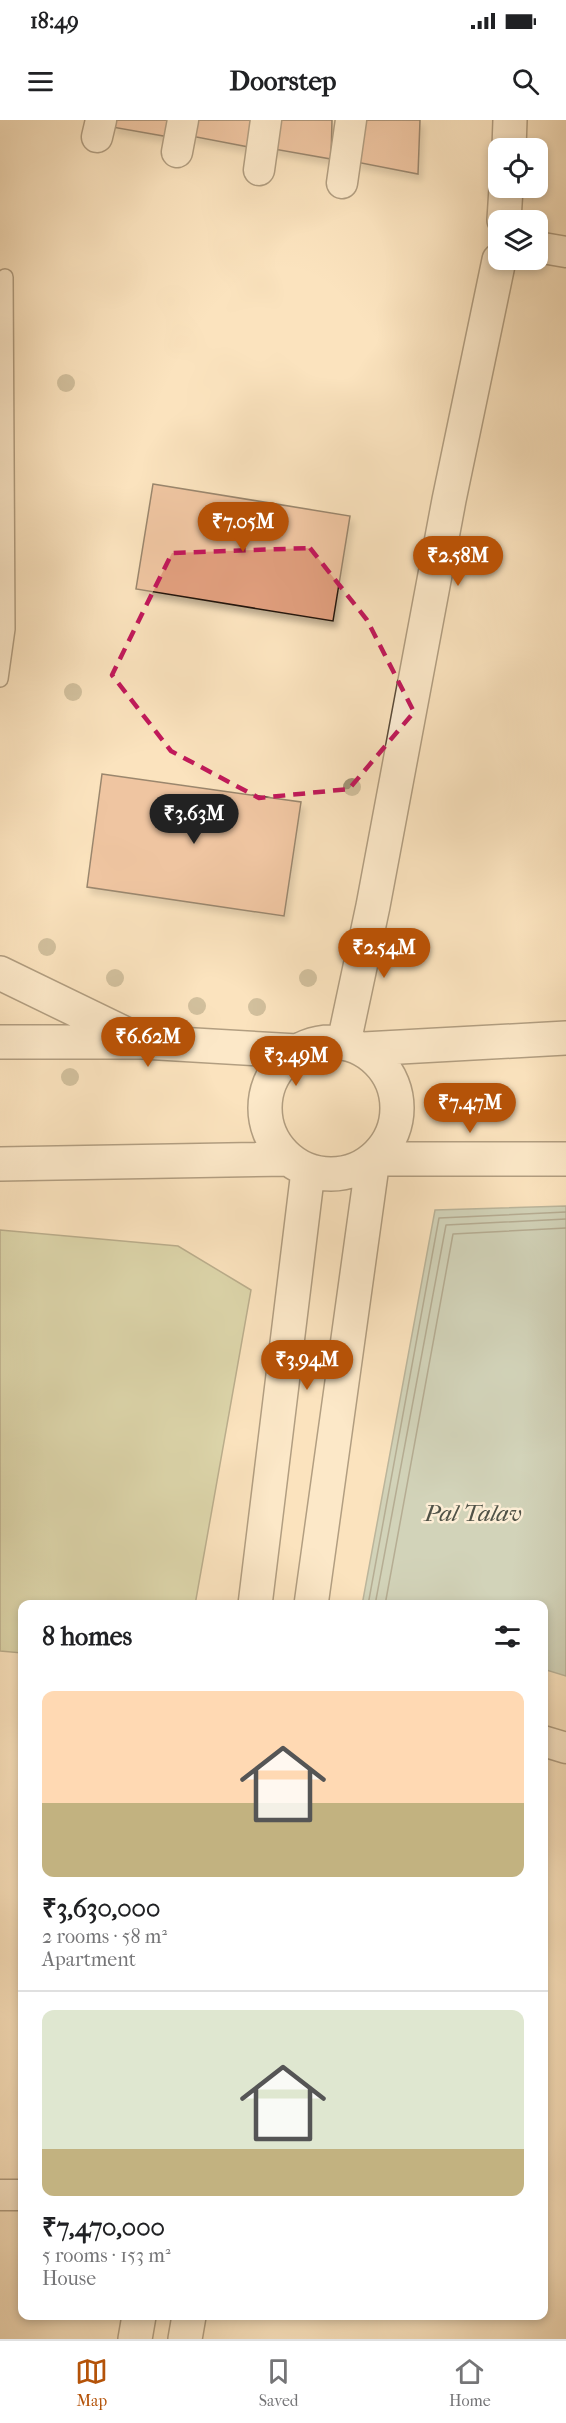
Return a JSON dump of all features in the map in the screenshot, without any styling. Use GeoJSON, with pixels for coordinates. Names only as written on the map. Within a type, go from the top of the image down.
{"type":"FeatureCollection","features":[{"type":"Feature","properties":{"kind":"street"},"geometry":{"type":"LineString","coordinates":[[177,152],[183,120]]}},
{"type":"Feature","properties":{"kind":"street"},"geometry":{"type":"LineString","coordinates":[[260,170],[266,120]]}},
{"type":"Feature","properties":{"kind":"street"},"geometry":{"type":"LineString","coordinates":[[342,183],[351,120]]}},
{"type":"Feature","properties":{"kind":"street"},"geometry":{"type":"LineString","coordinates":[[509,138],[510,120]]}},
{"type":"Feature","properties":{"kind":"street"},"geometry":{"type":"LineString","coordinates":[[548,249],[566,252]]}},
{"type":"Feature","properties":{"kind":"street"},"geometry":{"type":"LineString","coordinates":[[354,1046],[373,906],[449,500],[497,270]]}},
{"type":"Feature","properties":{"kind":"street"},"geometry":{"type":"LineString","coordinates":[[0,973],[143,1042]]}},
{"type":"Feature","properties":{"kind":"street"},"geometry":{"type":"LineString","coordinates":[[298,1165],[274,1142],[265,1120],[265,1098],[272,1076],[285,1059],[297,1051],[323,1041],[354,1046],[566,1038]]}},
{"type":"Feature","properties":{"kind":"street"},"geometry":{"type":"LineString","coordinates":[[0,1042],[143,1042],[297,1051]]}},
{"type":"Feature","properties":{"kind":"street"},"geometry":{"type":"LineString","coordinates":[[0,1164],[298,1165],[331,1175],[353,1171],[373,1159],[388,1142],[396,1122],[397,1101],[392,1080],[380,1063],[354,1046]]}},
{"type":"Feature","properties":{"kind":"street"},"geometry":{"type":"LineString","coordinates":[[373,1159],[566,1159]]}},
{"type":"Feature","properties":{"kind":"street"},"geometry":{"type":"LineString","coordinates":[[312,1600],[373,1159]]}},
{"type":"Feature","properties":{"kind":"street"},"geometry":{"type":"LineString","coordinates":[[255,1600],[298,1165]]}},
{"type":"Feature","properties":{"kind":"street"},"geometry":{"type":"LineString","coordinates":[[548,1743],[566,1748]]}},
{"type":"Feature","properties":{"kind":"street"},"geometry":{"type":"LineString","coordinates":[[0,2194],[18,2195]]}},
{"type":"Feature","properties":{"kind":"street"},"geometry":{"type":"LineString","coordinates":[[135,2339],[138,2320]]}},
{"type":"Feature","properties":{"kind":"street"},"geometry":{"type":"LineString","coordinates":[[184,2339],[188,2320]]}},
{"type":"Feature","properties":{"kind":"lane"},"geometry":{"type":"LineString","coordinates":[[0,679],[7,629],[4,277]]}},
{"type":"Feature","properties":{"kind":"highlighted area"},"geometry":{"type":"Polygon","coordinates":[[[310,548],[367,620],[414,712],[349,789],[259,798],[171,751],[112,675],[172,553],[310,548]]]}},
{"type":"Feature","properties":{"kind":"green space"},"geometry":{"type":"Polygon","coordinates":[[[0,1230],[178,1246],[251,1290],[196,1600],[18,1600],[18,1653],[0,1651],[0,1230]]]}},
{"type":"Feature","properties":{"kind":"water","name":"Pal Talav"},"geometry":{"type":"Polygon","coordinates":[[[566,1206],[566,1676],[548,1671],[548,1600],[363,1600],[435,1210],[566,1206]]]}},
{"type":"Feature","properties":{"kind":"building"},"geometry":{"type":"Polygon","coordinates":[[[114,120],[175,120],[175,138],[112,127],[114,120]]]}},
{"type":"Feature","properties":{"kind":"building"},"geometry":{"type":"Polygon","coordinates":[[[195,120],[254,120],[254,148],[191,136],[195,120]]]}},
{"type":"Feature","properties":{"kind":"building"},"geometry":{"type":"Polygon","coordinates":[[[275,120],[332,120],[331,159],[268,148],[275,120]]]}},
{"type":"Feature","properties":{"kind":"building"},"geometry":{"type":"Polygon","coordinates":[[[366,120],[420,120],[418,174],[356,162],[366,120]]]}},
{"type":"Feature","properties":{"kind":"building"},"geometry":{"type":"Polygon","coordinates":[[[153,484],[350,516],[333,621],[136,589],[153,484]]]}},
{"type":"Feature","properties":{"kind":"building"},"geometry":{"type":"Polygon","coordinates":[[[102,774],[301,802],[284,916],[87,887],[102,774]]]}}]}
